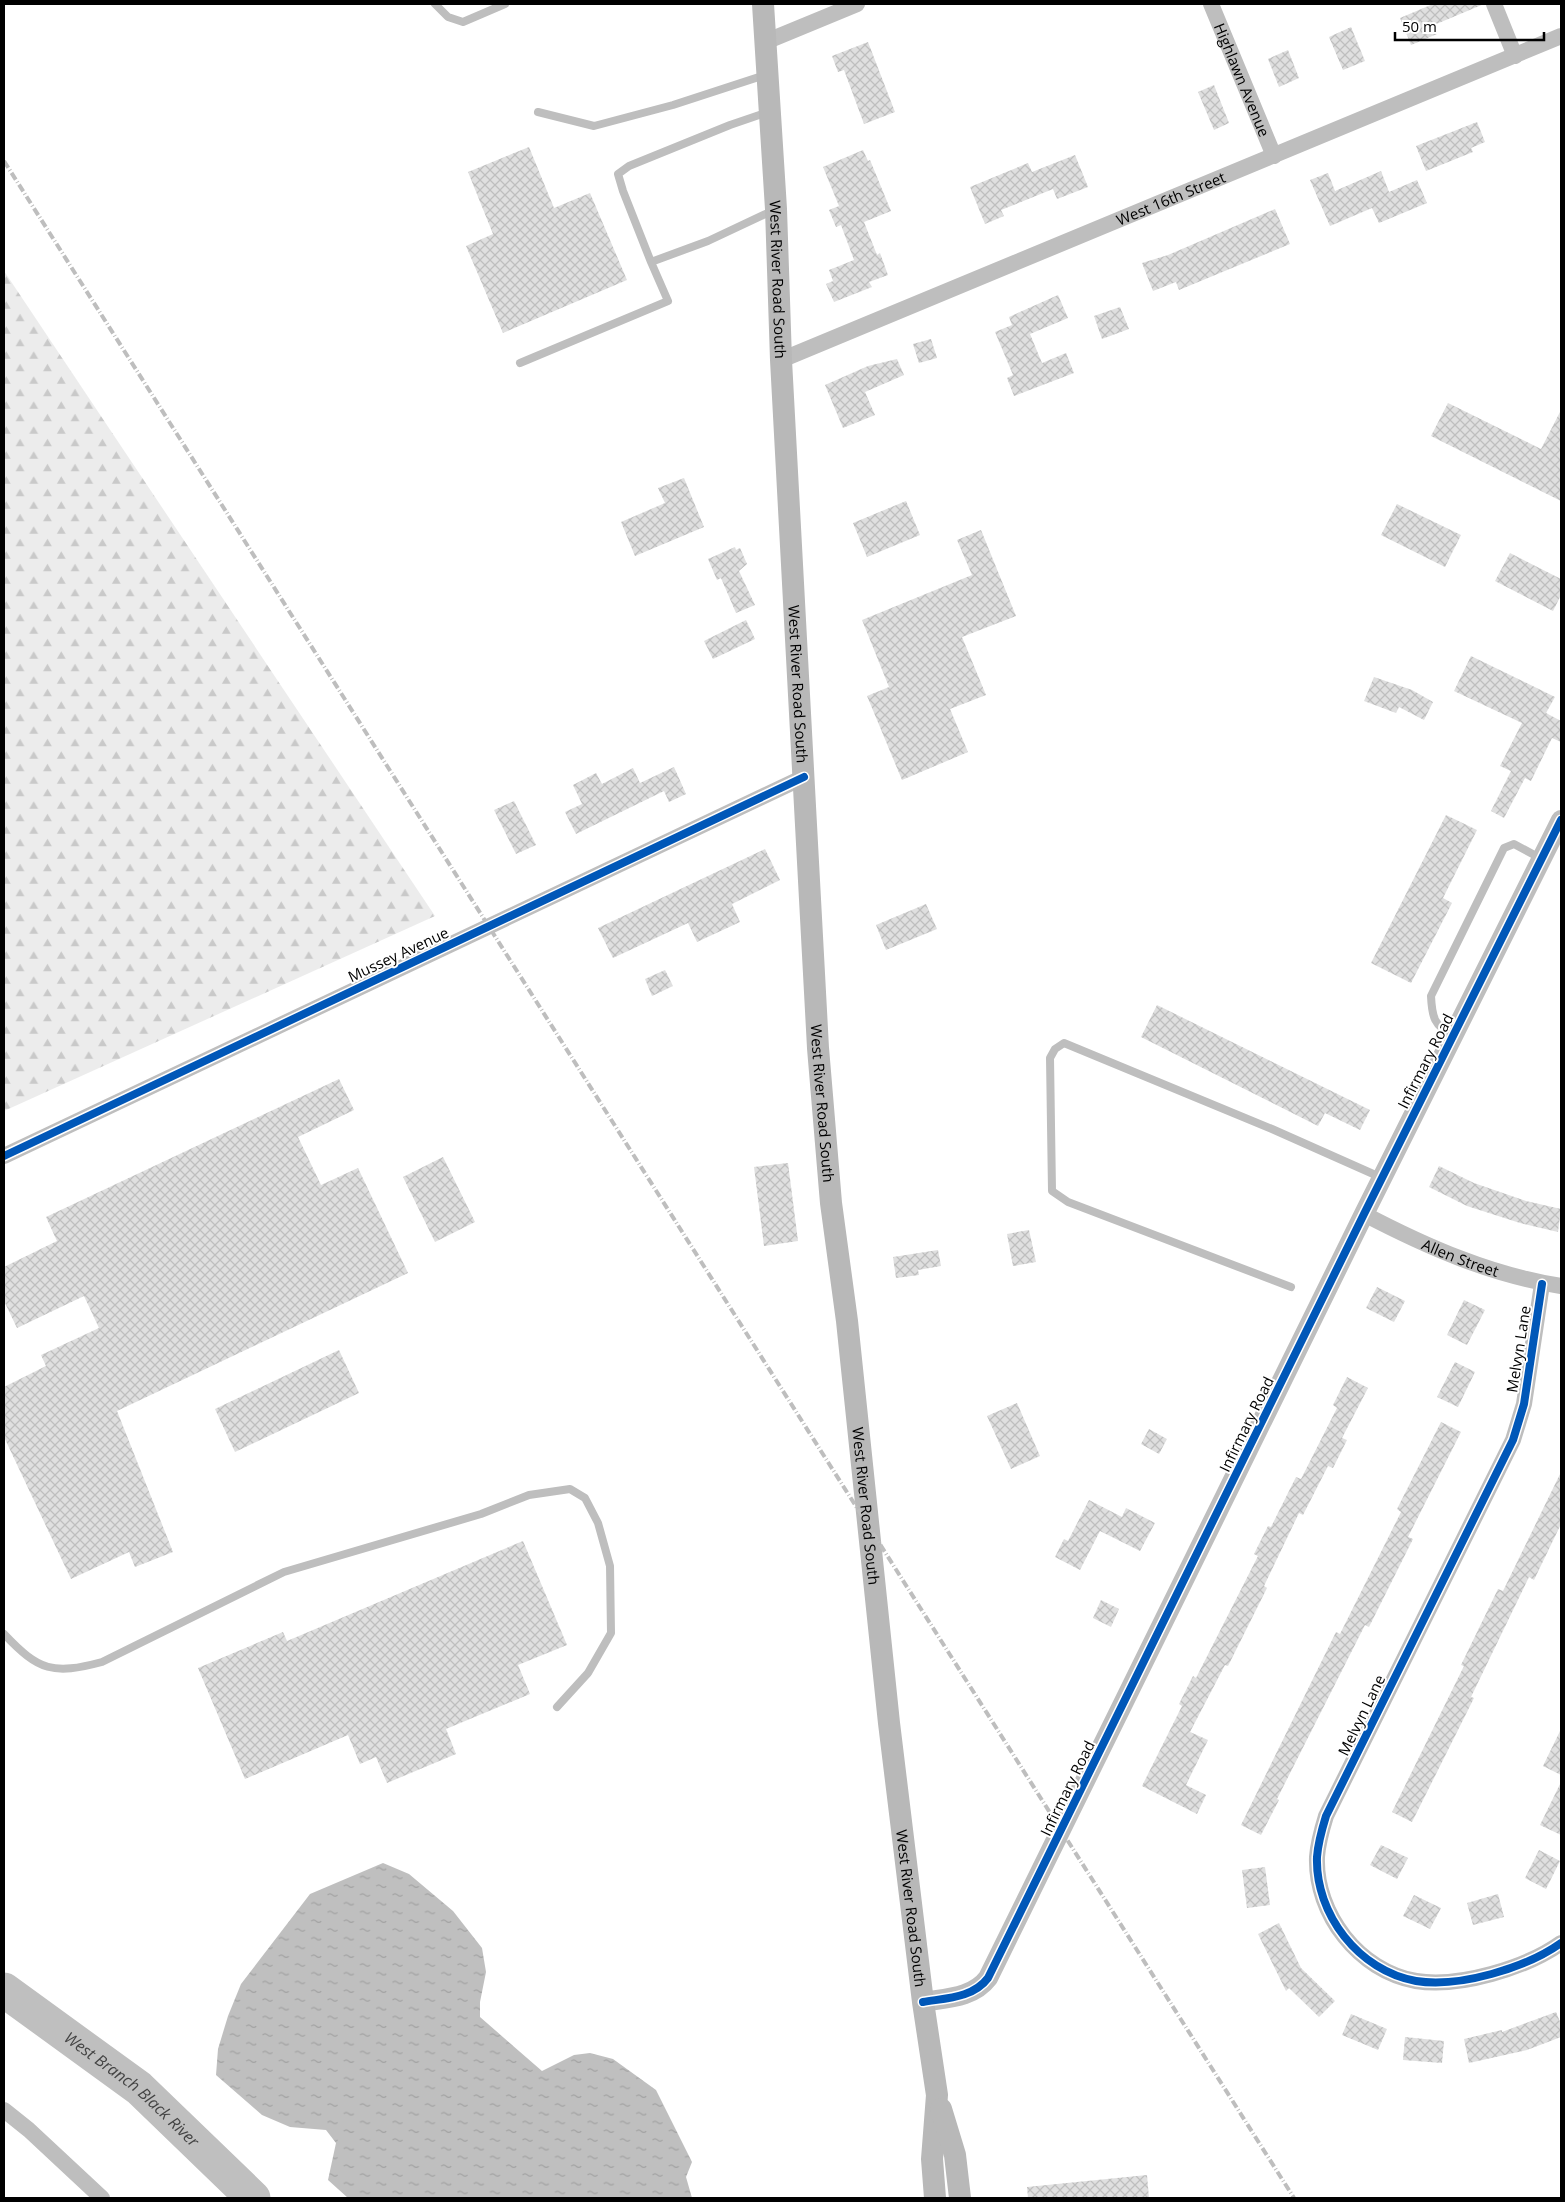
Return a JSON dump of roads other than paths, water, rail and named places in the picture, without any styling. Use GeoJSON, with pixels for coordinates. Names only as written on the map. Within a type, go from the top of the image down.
{"type":"FeatureCollection","features":[{"type":"Feature","properties":{"kind":"main road","name":"West River Road South"},"geometry":{"type":"LineString","coordinates":[[763,4],[776,209],[781,360],[818,1048],[831,1202],[847,1321],[889,1723],[923,2002],[937,2095],[932,2159],[935,2198]]}},
{"type":"Feature","properties":{"kind":"main road"},"geometry":{"type":"LineString","coordinates":[[937,2095],[955,2155],[960,2198]]}},
{"type":"Feature","properties":{"kind":"street"},"geometry":{"type":"LineString","coordinates":[[765,42],[857,4]]}},
{"type":"Feature","properties":{"kind":"street","name":"Highlawn Avenue"},"geometry":{"type":"LineString","coordinates":[[1211,4],[1274,156]]}},
{"type":"Feature","properties":{"kind":"street"},"geometry":{"type":"LineString","coordinates":[[1494,4],[1515,56]]}},
{"type":"Feature","properties":{"kind":"street","name":"West 16th Street"},"geometry":{"type":"LineString","coordinates":[[781,360],[1561,36]]}},
{"type":"Feature","properties":{"kind":"street","name":"Mussey Avenue"},"geometry":{"type":"LineString","coordinates":[[4,1156],[804,777]]}},
{"type":"Feature","properties":{"kind":"street","name":"Infirmary Road"},"geometry":{"type":"LineString","coordinates":[[923,2002],[962,1996],[975,1990],[988,1978],[1364,1214],[1561,820]]}},
{"type":"Feature","properties":{"kind":"street","name":"Allen Street"},"geometry":{"type":"LineString","coordinates":[[1364,1214],[1454,1257],[1542,1284],[1561,1286]]}},
{"type":"Feature","properties":{"kind":"street","name":"Melvyn Lane"},"geometry":{"type":"LineString","coordinates":[[1542,1284],[1524,1404],[1513,1440],[1326,1816],[1320,1836],[1317,1858],[1318,1879],[1323,1899],[1332,1919],[1343,1936],[1358,1952],[1375,1965],[1394,1974],[1421,1981],[1457,1982],[1524,1963],[1548,1952],[1561,1943]]}},
{"type":"Feature","properties":{"kind":"street"},"geometry":{"type":"LineString","coordinates":[[4,2110],[29,2130],[102,2198]]}},
{"type":"Feature","properties":{"kind":"lane"},"geometry":{"type":"LineString","coordinates":[[435,4],[448,17],[463,22],[506,4]]}},
{"type":"Feature","properties":{"kind":"lane"},"geometry":{"type":"LineString","coordinates":[[538,112],[594,126],[673,105],[767,75]]}},
{"type":"Feature","properties":{"kind":"lane"},"geometry":{"type":"LineString","coordinates":[[520,363],[668,301],[651,262],[618,174],[629,166],[730,125],[770,112]]}},
{"type":"Feature","properties":{"kind":"lane"},"geometry":{"type":"LineString","coordinates":[[651,262],[708,241],[776,209]]}},
{"type":"Feature","properties":{"kind":"lane"},"geometry":{"type":"LineString","coordinates":[[1454,1035],[1440,1028],[1432,1012],[1431,996],[1504,848],[1514,844],[1542,859]]}},
{"type":"Feature","properties":{"kind":"lane"},"geometry":{"type":"LineString","coordinates":[[1291,1287],[1068,1202],[1052,1191],[1050,1058],[1055,1049],[1064,1043],[1272,1129],[1382,1178]]}},
{"type":"Feature","properties":{"kind":"lane"},"geometry":{"type":"LineString","coordinates":[[4,1634],[21,1652],[46,1667],[74,1669],[102,1662],[284,1572],[480,1514],[529,1495],[570,1489],[585,1498],[598,1523],[610,1566],[611,1633],[588,1673],[557,1707]]}},
{"type":"Feature","properties":{"kind":"water"},"geometry":{"type":"Polygon","coordinates":[[[383,1863],[409,1874],[453,1911],[482,1948],[486,1972],[480,2002],[480,2017],[542,2071],[574,2055],[590,2053],[613,2059],[656,2090],[692,2162],[686,2177],[692,2198],[348,2198],[328,2180],[336,2143],[326,2130],[290,2127],[262,2115],[216,2075],[218,2049],[228,2016],[241,1984],[310,1894],[383,1863]]]}},
{"type":"Feature","properties":{"kind":"waterway","name":"West Branch Black River"},"geometry":{"type":"LineString","coordinates":[[4,1990],[139,2088],[253,2198]]}},
{"type":"Feature","properties":{"kind":"railway"},"geometry":{"type":"LineString","coordinates":[[4,161],[1294,2198]]}}]}
